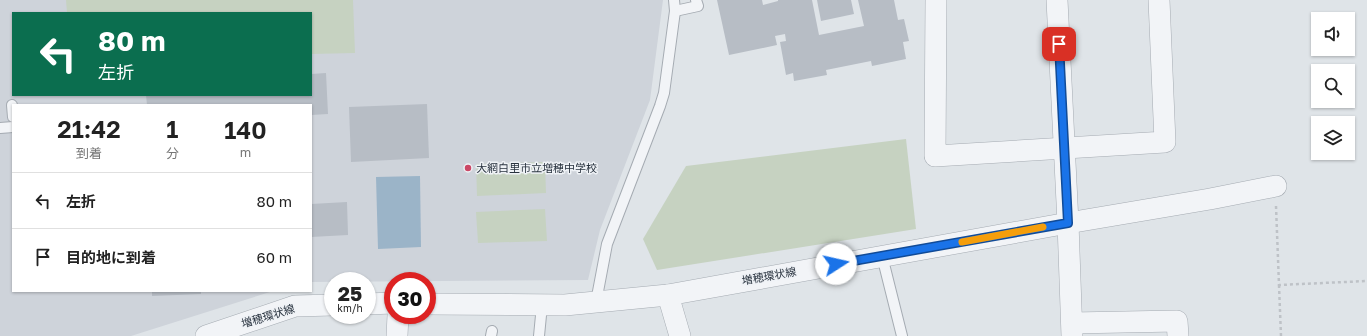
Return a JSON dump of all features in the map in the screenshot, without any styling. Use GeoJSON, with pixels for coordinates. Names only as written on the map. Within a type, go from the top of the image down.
{"type":"FeatureCollection","features":[{"type":"Feature","properties":{"kind":"street"},"geometry":{"type":"LineString","coordinates":[[936,0],[935,156],[1165,142],[1159,0]]}},
{"type":"Feature","properties":{"kind":"street"},"geometry":{"type":"LineString","coordinates":[[1056,0],[1072,330],[1177,321],[1178,336]]}},
{"type":"Feature","properties":{"kind":"street","name":"増穂環状線"},"geometry":{"type":"LineString","coordinates":[[436,304],[565,305],[668,295],[1276,186]]}},
{"type":"Feature","properties":{"kind":"street"},"geometry":{"type":"LineString","coordinates":[[668,295],[680,336]]}},
{"type":"Feature","properties":{"kind":"street","name":"増穂環状線"},"geometry":{"type":"LineString","coordinates":[[206,336],[295,306],[324,305]]}},
{"type":"Feature","properties":{"kind":"street"},"geometry":{"type":"LineString","coordinates":[[397,336],[398,324]]}},
{"type":"Feature","properties":{"kind":"lane"},"geometry":{"type":"LineString","coordinates":[[596,302],[607,244],[664,93],[675,11],[674,0]]}},
{"type":"Feature","properties":{"kind":"lane"},"geometry":{"type":"LineString","coordinates":[[675,11],[698,6],[696,0]]}},
{"type":"Feature","properties":{"kind":"lane"},"geometry":{"type":"LineString","coordinates":[[0,128],[12,127]]}},
{"type":"Feature","properties":{"kind":"lane"},"geometry":{"type":"LineString","coordinates":[[882,256],[902,336]]}},
{"type":"Feature","properties":{"kind":"lane"},"geometry":{"type":"LineString","coordinates":[[538,336],[542,305]]}},
{"type":"Feature","properties":{"kind":"path"},"geometry":{"type":"LineString","coordinates":[[1276,186],[1281,336]]}},
{"type":"Feature","properties":{"kind":"path"},"geometry":{"type":"LineString","coordinates":[[1279,285],[1367,281]]}},
{"type":"Feature","properties":{"kind":"shaded area","name":"大網白里市立増穂中学校"},"geometry":{"type":"Polygon","coordinates":[[[0,0],[663,0],[650,100],[600,230],[588,280],[436,281],[436,272],[384,272],[384,281],[376,282],[376,272],[324,272],[324,282],[312,282],[312,104],[12,104],[12,292],[270,292],[131,336],[0,336],[0,0]]]}},
{"type":"Feature","properties":{"kind":"green space"},"geometry":{"type":"Polygon","coordinates":[[[66,0],[353,0],[355,53],[312,54],[312,12],[67,12],[66,0]]]}},
{"type":"Feature","properties":{"kind":"green space"},"geometry":{"type":"Polygon","coordinates":[[[906,139],[916,229],[657,270],[643,239],[686,166],[906,139]]]}},
{"type":"Feature","properties":{"kind":"green space"},"geometry":{"type":"Polygon","coordinates":[[[545,162],[546,193],[477,196],[476,164],[545,162]]]}},
{"type":"Feature","properties":{"kind":"green space"},"geometry":{"type":"Polygon","coordinates":[[[545,209],[547,241],[478,243],[476,212],[545,209]]]}},
{"type":"Feature","properties":{"kind":"water"},"geometry":{"type":"Polygon","coordinates":[[[420,176],[421,247],[378,249],[376,177],[420,176]]]}},
{"type":"Feature","properties":{"kind":"building"},"geometry":{"type":"Polygon","coordinates":[[[717,0],[762,0],[763,5],[778,0],[812,0],[819,35],[864,26],[858,0],[894,0],[898,20],[904,19],[909,41],[903,42],[906,59],[872,66],[871,61],[826,70],[827,75],[794,81],[793,73],[786,75],[780,42],[786,41],[785,34],[775,36],[777,45],[729,55],[717,0]]]}},
{"type":"Feature","properties":{"kind":"building"},"geometry":{"type":"Polygon","coordinates":[[[817,0],[851,0],[854,14],[821,21],[817,0]]]}},
{"type":"Feature","properties":{"kind":"building"},"geometry":{"type":"Polygon","coordinates":[[[326,73],[328,114],[312,115],[312,104],[147,104],[146,96],[312,96],[312,74],[326,73]]]}},
{"type":"Feature","properties":{"kind":"building"},"geometry":{"type":"Polygon","coordinates":[[[427,104],[429,158],[351,162],[349,107],[427,104]]]}},
{"type":"Feature","properties":{"kind":"building"},"geometry":{"type":"Polygon","coordinates":[[[347,202],[348,235],[312,237],[312,204],[347,202]]]}},
{"type":"Feature","properties":{"kind":"building"},"geometry":{"type":"Polygon","coordinates":[[[152,292],[201,292],[201,294],[152,296],[152,292]]]}},
{"type":"Feature","properties":{"kind":"slow traffic"},"geometry":{"type":"LineString","coordinates":[[962,242],[1043,227]]}},
{"type":"Feature","properties":{"kind":"place","name":"大網白里市立増穂中学校"},"geometry":{"type":"Point","coordinates":[468,168]}},
{"type":"Feature","properties":{"kind":"route"},"geometry":{"type":"LineString","coordinates":[[836,264],[1068,223],[1059,44]]}}]}
